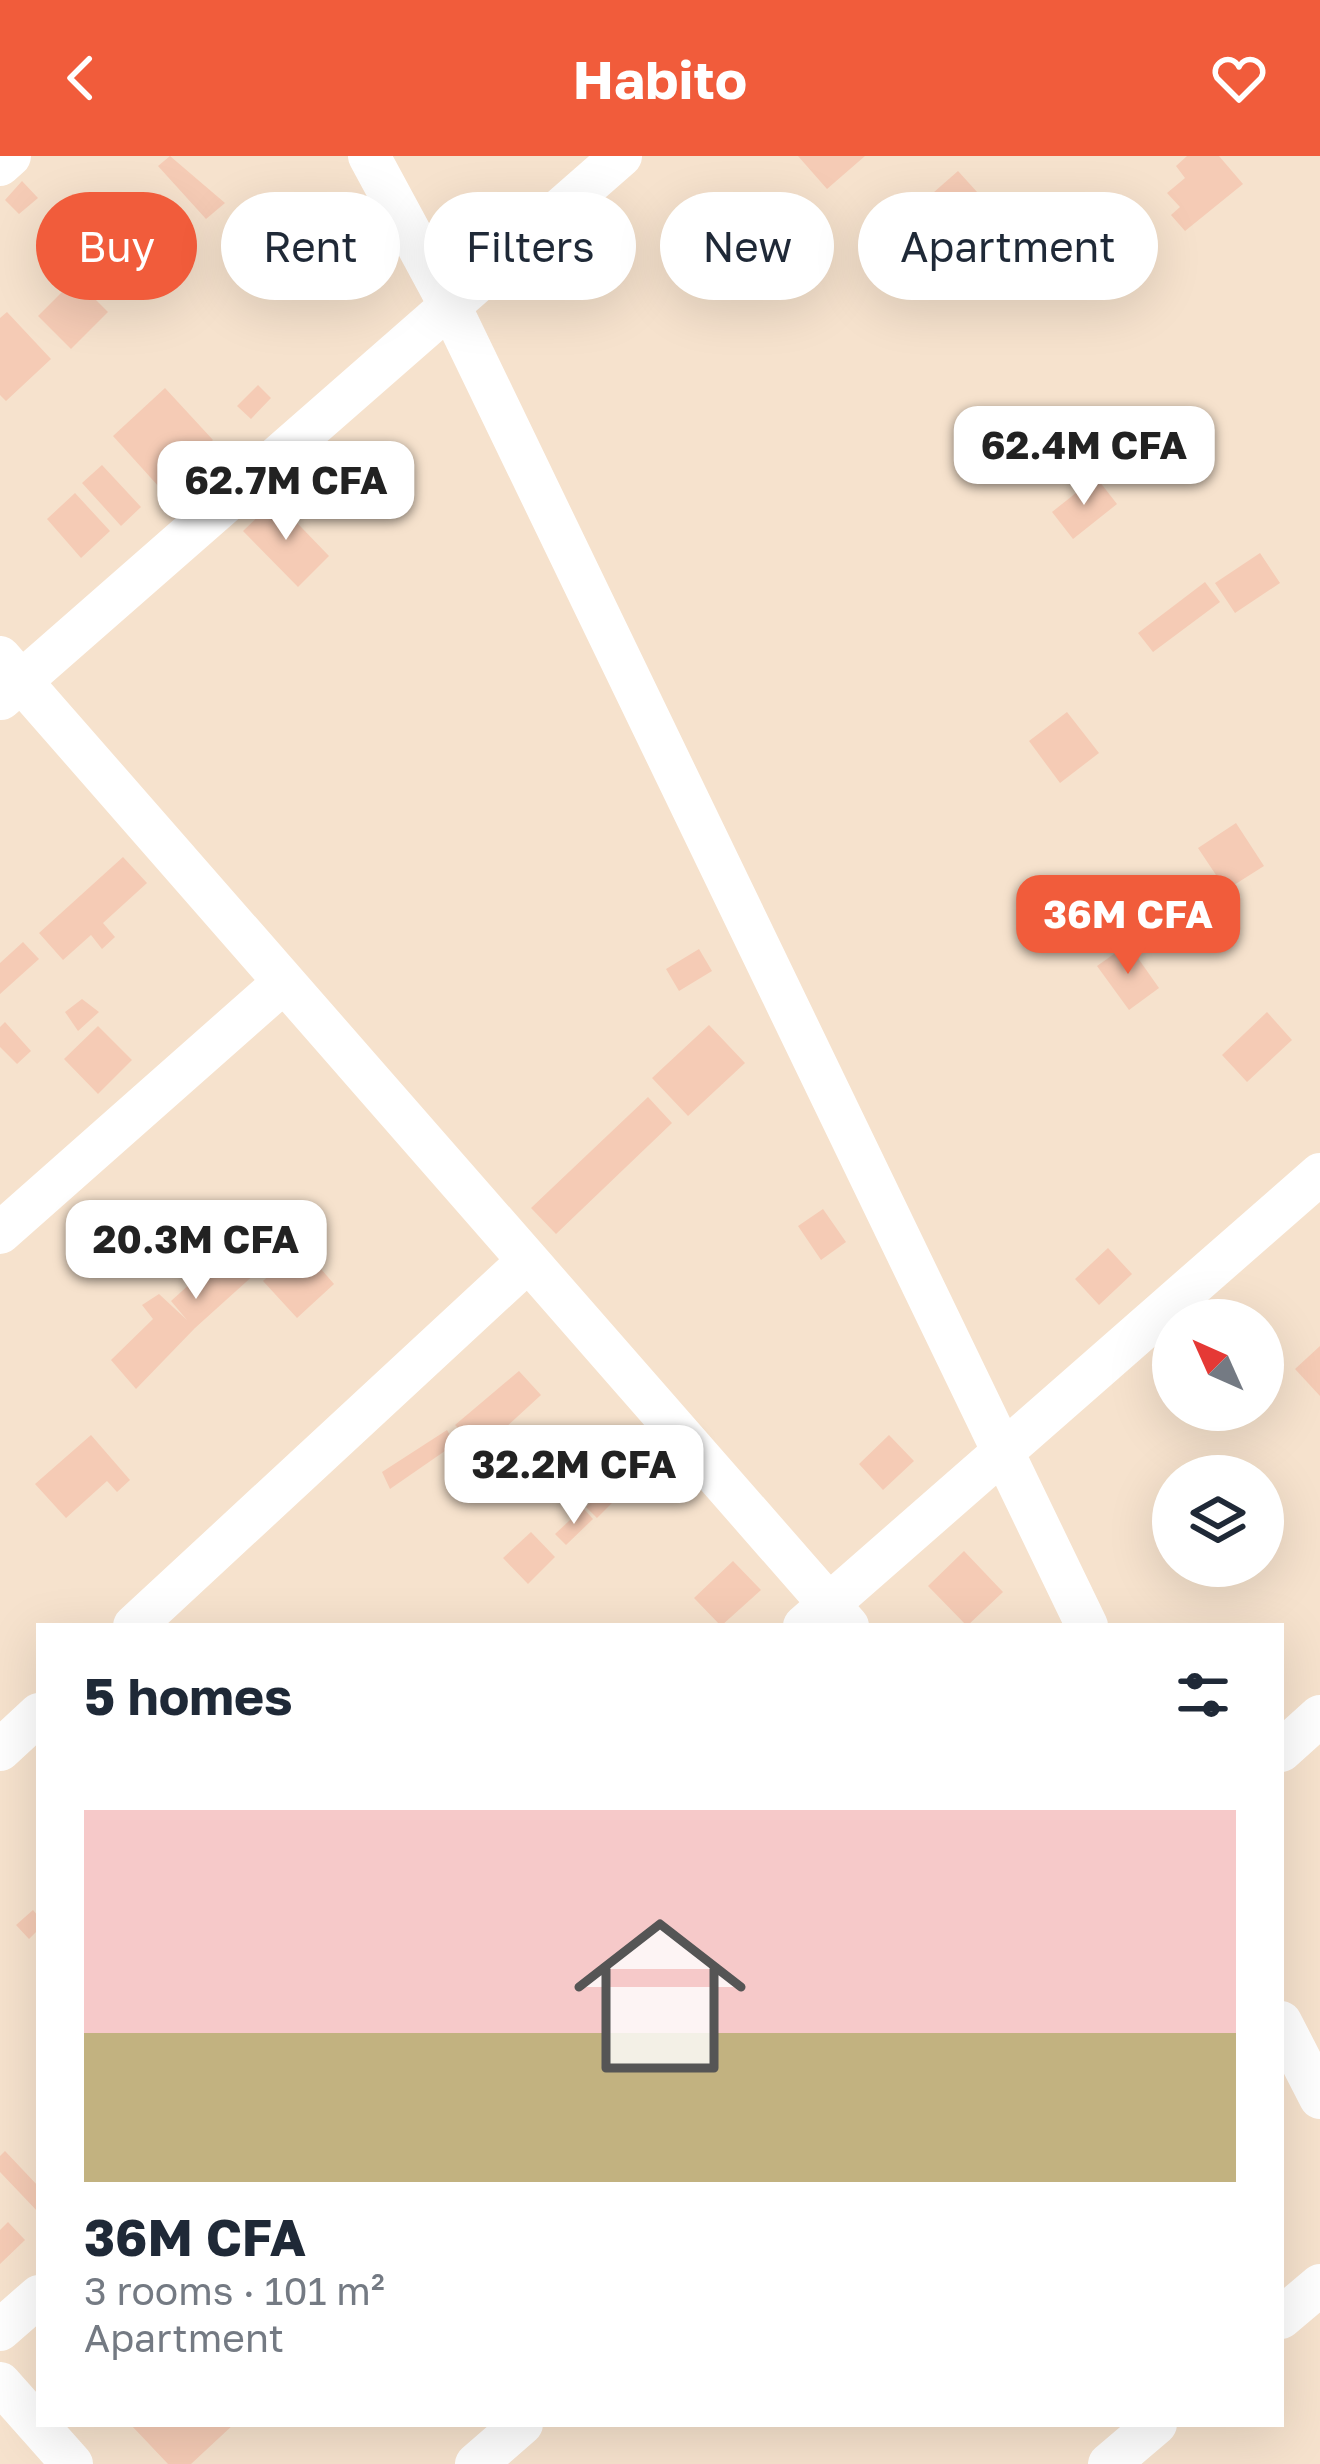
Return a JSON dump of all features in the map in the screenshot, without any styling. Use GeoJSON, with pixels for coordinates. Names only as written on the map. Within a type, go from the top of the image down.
{"type":"FeatureCollection","features":[{"type":"Feature","properties":{"kind":"street"},"geometry":{"type":"LineString","coordinates":[[0,165],[10,156]]}},
{"type":"Feature","properties":{"kind":"street"},"geometry":{"type":"LineString","coordinates":[[369,156],[450,307],[1086,1623]]}},
{"type":"Feature","properties":{"kind":"street"},"geometry":{"type":"LineString","coordinates":[[621,156],[450,307],[7,679],[284,982],[528,1261],[826,1619],[1004,1450],[1320,1174]]}},
{"type":"Feature","properties":{"kind":"street"},"geometry":{"type":"LineString","coordinates":[[0,1233],[284,982]]}},
{"type":"Feature","properties":{"kind":"street"},"geometry":{"type":"LineString","coordinates":[[137,1623],[528,1261]]}},
{"type":"Feature","properties":{"kind":"street"},"geometry":{"type":"LineString","coordinates":[[1284,1748],[1320,1716]]}},
{"type":"Feature","properties":{"kind":"street"},"geometry":{"type":"LineString","coordinates":[[0,1750],[36,1717]]}},
{"type":"Feature","properties":{"kind":"street"},"geometry":{"type":"LineString","coordinates":[[1284,2028],[1320,2098]]}},
{"type":"Feature","properties":{"kind":"street"},"geometry":{"type":"LineString","coordinates":[[1284,2315],[1320,2285]]}},
{"type":"Feature","properties":{"kind":"street"},"geometry":{"type":"LineString","coordinates":[[0,2330],[36,2299]]}},
{"type":"Feature","properties":{"kind":"street"},"geometry":{"type":"LineString","coordinates":[[0,2383],[36,2424]]}},
{"type":"Feature","properties":{"kind":"street"},"geometry":{"type":"LineString","coordinates":[[39,2427],[72,2464]]}},
{"type":"Feature","properties":{"kind":"street"},"geometry":{"type":"LineString","coordinates":[[476,2464],[519,2427]]}},
{"type":"Feature","properties":{"kind":"street"},"geometry":{"type":"LineString","coordinates":[[1108,2464],[1152,2427]]}},
{"type":"Feature","properties":{"kind":"shaded area"},"geometry":{"type":"Polygon","coordinates":[[[0,156],[1320,156],[1320,2464],[0,2464],[0,156]]]}},
{"type":"Feature","properties":{"kind":"building"},"geometry":{"type":"Polygon","coordinates":[[[170,156],[221,200],[221,206],[206,219],[197,209],[197,192],[182,192],[158,166],[170,156]]]}},
{"type":"Feature","properties":{"kind":"building"},"geometry":{"type":"Polygon","coordinates":[[[798,156],[865,156],[827,189],[798,156]]]}},
{"type":"Feature","properties":{"kind":"building"},"geometry":{"type":"Polygon","coordinates":[[[1187,156],[1219,156],[1243,184],[1185,231],[1171,215],[1180,207],[1167,193],[1185,178],[1176,166],[1187,156]]]}},
{"type":"Feature","properties":{"kind":"building"},"geometry":{"type":"Polygon","coordinates":[[[958,171],[977,192],[934,192],[958,171]]]}},
{"type":"Feature","properties":{"kind":"building"},"geometry":{"type":"Polygon","coordinates":[[[22,181],[36,196],[19,214],[5,200],[22,181]]]}},
{"type":"Feature","properties":{"kind":"building"},"geometry":{"type":"Polygon","coordinates":[[[54,300],[96,300],[108,312],[71,349],[38,316],[54,300]]]}},
{"type":"Feature","properties":{"kind":"building"},"geometry":{"type":"Polygon","coordinates":[[[7,312],[51,359],[6,401],[0,395],[0,318],[7,312]]]}},
{"type":"Feature","properties":{"kind":"building"},"geometry":{"type":"Polygon","coordinates":[[[258,385],[271,398],[251,419],[237,406],[258,385]]]}},
{"type":"Feature","properties":{"kind":"building"},"geometry":{"type":"Polygon","coordinates":[[[165,388],[213,440],[160,488],[113,436],[165,388]]]}},
{"type":"Feature","properties":{"kind":"building"},"geometry":{"type":"Polygon","coordinates":[[[102,465],[141,507],[121,526],[82,483],[102,465]]]}},
{"type":"Feature","properties":{"kind":"building"},"geometry":{"type":"Polygon","coordinates":[[[1096,477],[1117,504],[1073,539],[1052,512],[1096,477]]]}},
{"type":"Feature","properties":{"kind":"building"},"geometry":{"type":"Polygon","coordinates":[[[75,493],[110,531],[81,558],[47,519],[75,493]]]}},
{"type":"Feature","properties":{"kind":"building"},"geometry":{"type":"Polygon","coordinates":[[[275,500],[329,556],[298,587],[243,531],[275,500]]]}},
{"type":"Feature","properties":{"kind":"building"},"geometry":{"type":"Polygon","coordinates":[[[1260,553],[1280,583],[1235,613],[1215,583],[1260,553]]]}},
{"type":"Feature","properties":{"kind":"building"},"geometry":{"type":"Polygon","coordinates":[[[1205,582],[1220,602],[1153,652],[1138,633],[1205,582]]]}},
{"type":"Feature","properties":{"kind":"building"},"geometry":{"type":"Polygon","coordinates":[[[1067,712],[1099,753],[1060,783],[1029,741],[1067,712]]]}},
{"type":"Feature","properties":{"kind":"building"},"geometry":{"type":"Polygon","coordinates":[[[1236,823],[1264,866],[1226,890],[1198,848],[1236,823]]]}},
{"type":"Feature","properties":{"kind":"building"},"geometry":{"type":"Polygon","coordinates":[[[123,857],[147,883],[103,923],[115,937],[102,949],[91,935],[63,960],[39,933],[123,857]]]}},
{"type":"Feature","properties":{"kind":"building"},"geometry":{"type":"Polygon","coordinates":[[[23,942],[39,959],[0,994],[0,963],[23,942]]]}},
{"type":"Feature","properties":{"kind":"building"},"geometry":{"type":"Polygon","coordinates":[[[1128,944],[1159,988],[1129,1010],[1097,966],[1128,944]]]}},
{"type":"Feature","properties":{"kind":"building"},"geometry":{"type":"Polygon","coordinates":[[[699,949],[712,971],[679,991],[666,969],[699,949]]]}},
{"type":"Feature","properties":{"kind":"building"},"geometry":{"type":"Polygon","coordinates":[[[82,999],[99,1012],[78,1031],[65,1012],[82,999]]]}},
{"type":"Feature","properties":{"kind":"building"},"geometry":{"type":"Polygon","coordinates":[[[1267,1012],[1292,1040],[1247,1082],[1222,1055],[1267,1012]]]}},
{"type":"Feature","properties":{"kind":"building"},"geometry":{"type":"Polygon","coordinates":[[[5,1022],[31,1051],[17,1064],[0,1047],[0,1027],[5,1022]]]}},
{"type":"Feature","properties":{"kind":"building"},"geometry":{"type":"Polygon","coordinates":[[[709,1025],[745,1063],[688,1116],[652,1078],[709,1025]]]}},
{"type":"Feature","properties":{"kind":"building"},"geometry":{"type":"Polygon","coordinates":[[[98,1026],[132,1060],[98,1094],[64,1059],[98,1026]]]}},
{"type":"Feature","properties":{"kind":"building"},"geometry":{"type":"Polygon","coordinates":[[[648,1097],[672,1123],[556,1234],[531,1208],[648,1097]]]}},
{"type":"Feature","properties":{"kind":"building"},"geometry":{"type":"Polygon","coordinates":[[[823,1209],[846,1242],[821,1260],[798,1226],[823,1209]]]}},
{"type":"Feature","properties":{"kind":"building"},"geometry":{"type":"Polygon","coordinates":[[[263,1218],[288,1244],[136,1389],[111,1360],[153,1319],[142,1305],[159,1294],[187,1320],[171,1301],[263,1218]]]}},
{"type":"Feature","properties":{"kind":"building"},"geometry":{"type":"Polygon","coordinates":[[[301,1246],[334,1284],[297,1318],[263,1281],[301,1246]]]}},
{"type":"Feature","properties":{"kind":"building"},"geometry":{"type":"Polygon","coordinates":[[[1108,1248],[1132,1274],[1099,1305],[1075,1279],[1108,1248]]]}},
{"type":"Feature","properties":{"kind":"building"},"geometry":{"type":"Polygon","coordinates":[[[1320,1346],[1320,1396],[1295,1369],[1320,1346]]]}},
{"type":"Feature","properties":{"kind":"building"},"geometry":{"type":"Polygon","coordinates":[[[519,1371],[541,1395],[481,1450],[455,1425],[519,1371]]]}},
{"type":"Feature","properties":{"kind":"building"},"geometry":{"type":"Polygon","coordinates":[[[621,1428],[653,1463],[627,1489],[592,1453],[621,1428]]]}},
{"type":"Feature","properties":{"kind":"building"},"geometry":{"type":"Polygon","coordinates":[[[447,1430],[455,1444],[390,1489],[382,1472],[447,1430]]]}},
{"type":"Feature","properties":{"kind":"building"},"geometry":{"type":"Polygon","coordinates":[[[91,1435],[130,1480],[117,1492],[107,1481],[66,1518],[35,1484],[91,1435]]]}},
{"type":"Feature","properties":{"kind":"building"},"geometry":{"type":"Polygon","coordinates":[[[889,1435],[914,1461],[883,1490],[859,1464],[889,1435]]]}},
{"type":"Feature","properties":{"kind":"building"},"geometry":{"type":"Polygon","coordinates":[[[600,1468],[623,1492],[597,1518],[586,1507],[596,1497],[583,1484],[600,1468]]]}},
{"type":"Feature","properties":{"kind":"building"},"geometry":{"type":"Polygon","coordinates":[[[583,1508],[593,1519],[566,1545],[555,1534],[583,1508]]]}},
{"type":"Feature","properties":{"kind":"building"},"geometry":{"type":"Polygon","coordinates":[[[531,1532],[555,1557],[528,1584],[503,1558],[531,1532]]]}},
{"type":"Feature","properties":{"kind":"building"},"geometry":{"type":"Polygon","coordinates":[[[964,1551],[1003,1592],[970,1623],[964,1623],[928,1586],[964,1551]]]}},
{"type":"Feature","properties":{"kind":"building"},"geometry":{"type":"Polygon","coordinates":[[[733,1561],[761,1590],[724,1623],[718,1623],[694,1598],[733,1561]]]}},
{"type":"Feature","properties":{"kind":"building"},"geometry":{"type":"Polygon","coordinates":[[[33,1910],[36,1914],[36,1932],[29,1939],[16,1925],[33,1910]]]}},
{"type":"Feature","properties":{"kind":"building"},"geometry":{"type":"Polygon","coordinates":[[[5,2151],[36,2184],[36,2210],[0,2172],[0,2156],[5,2151]]]}},
{"type":"Feature","properties":{"kind":"building"},"geometry":{"type":"Polygon","coordinates":[[[8,2222],[25,2240],[0,2264],[0,2230],[8,2222]]]}},
{"type":"Feature","properties":{"kind":"building"},"geometry":{"type":"Polygon","coordinates":[[[133,2427],[231,2427],[191,2464],[168,2464],[133,2427]]]}}]}
